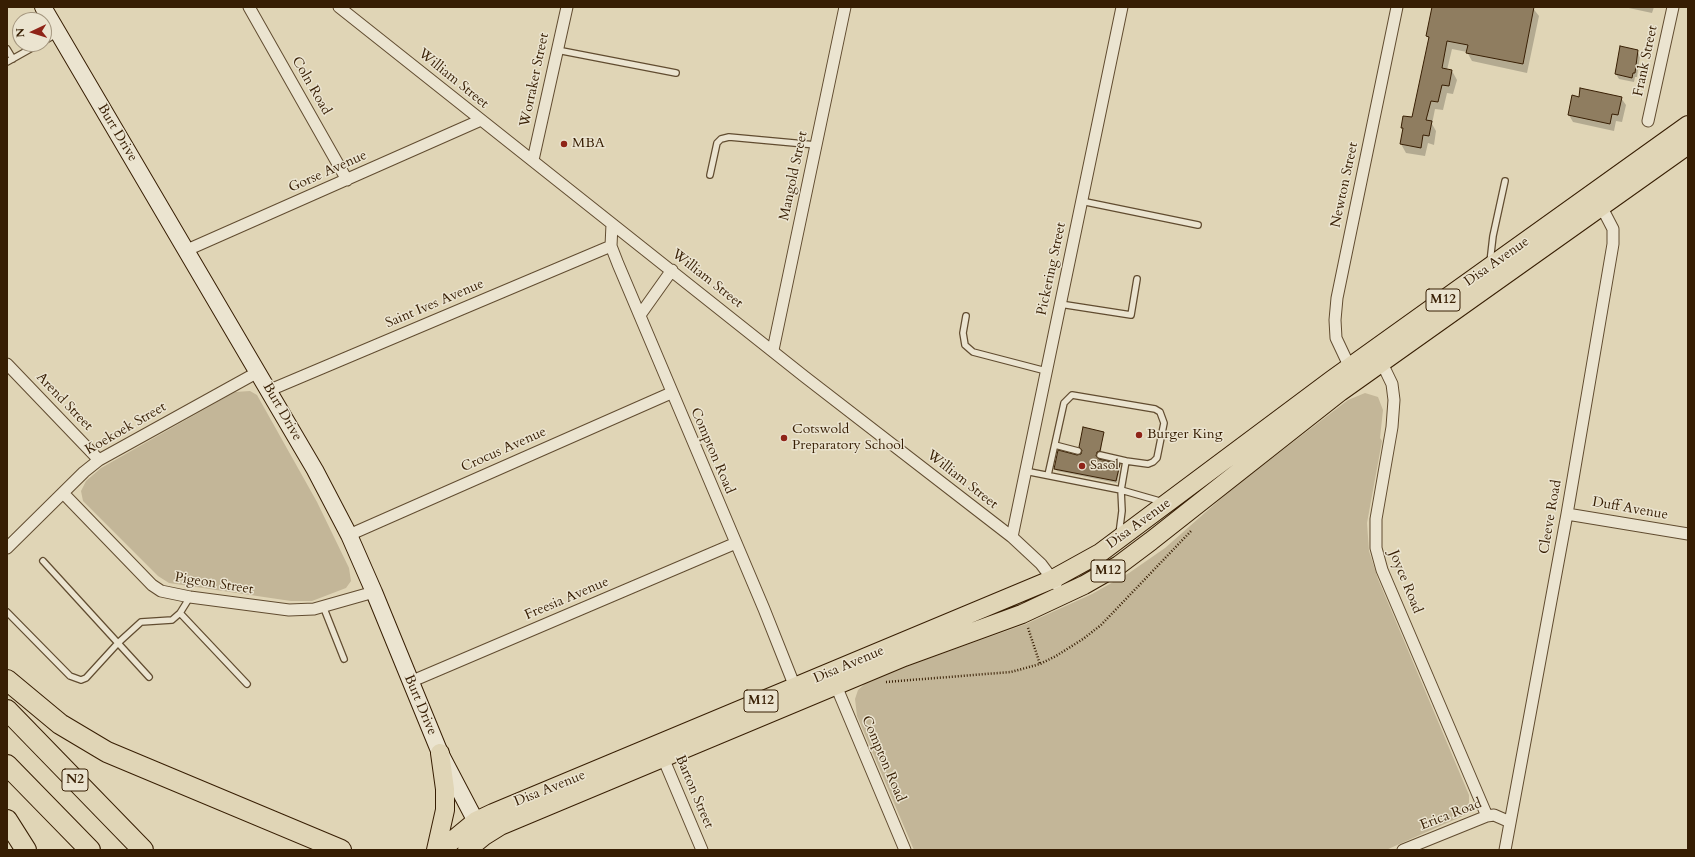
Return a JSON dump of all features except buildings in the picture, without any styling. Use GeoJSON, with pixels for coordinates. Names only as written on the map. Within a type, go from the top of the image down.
{"type":"FeatureCollection","features":[{"type":"Feature","properties":{"kind":"highway"},"geometry":{"type":"LineString","coordinates":[[7,680],[60,724],[107,752],[341,850]]}},
{"type":"Feature","properties":{"kind":"highway","name":"N2"},"geometry":{"type":"LineString","coordinates":[[7,710],[143,850]]}},
{"type":"Feature","properties":{"kind":"highway"},"geometry":{"type":"LineString","coordinates":[[7,765],[90,850]]}},
{"type":"Feature","properties":{"kind":"highway"},"geometry":{"type":"LineString","coordinates":[[7,820],[26,850]]}},
{"type":"Feature","properties":{"kind":"main road","name":"Disa Avenue"},"geometry":{"type":"LineString","coordinates":[[441,850],[480,828],[833,679],[1053,579],[1100,553],[1168,503],[1379,356],[1597,199],[1688,125]]}},
{"type":"Feature","properties":{"kind":"main road","name":"Disa Avenue"},"geometry":{"type":"LineString","coordinates":[[1379,356],[1490,266],[1688,144]]}},
{"type":"Feature","properties":{"kind":"main road","name":"Disa Avenue"},"geometry":{"type":"LineString","coordinates":[[833,679],[904,657],[1022,614],[1084,585],[1133,554],[1353,374]]}},
{"type":"Feature","properties":{"kind":"main road"},"geometry":{"type":"LineString","coordinates":[[436,850],[445,810],[445,789],[440,753]]}},
{"type":"Feature","properties":{"kind":"main road","name":"Disa Avenue"},"geometry":{"type":"LineString","coordinates":[[467,850],[480,828]]}},
{"type":"Feature","properties":{"kind":"street","name":"Burt Drive"},"geometry":{"type":"LineString","coordinates":[[43,7],[270,390],[315,470],[349,535],[440,753],[480,828]]}},
{"type":"Feature","properties":{"kind":"street","name":"Coln Road"},"geometry":{"type":"LineString","coordinates":[[249,7],[347,180]]}},
{"type":"Feature","properties":{"kind":"street","name":"William Street"},"geometry":{"type":"LineString","coordinates":[[339,7],[612,224],[1012,537],[1041,564],[1053,579],[1062,596]]}},
{"type":"Feature","properties":{"kind":"street","name":"Worraker Street"},"geometry":{"type":"LineString","coordinates":[[533,160],[567,7]]}},
{"type":"Feature","properties":{"kind":"street","name":"Mangold Street"},"geometry":{"type":"LineString","coordinates":[[773,350],[845,7]]}},
{"type":"Feature","properties":{"kind":"street","name":"Pickering Street"},"geometry":{"type":"LineString","coordinates":[[1012,537],[1122,7]]}},
{"type":"Feature","properties":{"kind":"street","name":"Newton Street"},"geometry":{"type":"LineString","coordinates":[[1353,374],[1336,338],[1334,325],[1337,298],[1398,7]]}},
{"type":"Feature","properties":{"kind":"street","name":"Frank Street"},"geometry":{"type":"LineString","coordinates":[[1648,121],[1673,7]]}},
{"type":"Feature","properties":{"kind":"street","name":"Gorse Avenue"},"geometry":{"type":"LineString","coordinates":[[187,250],[481,120]]}},
{"type":"Feature","properties":{"kind":"street","name":"Cleeve Road"},"geometry":{"type":"LineString","coordinates":[[1505,850],[1567,514],[1613,244],[1613,229],[1597,199]]}},
{"type":"Feature","properties":{"kind":"street","name":"Compton Road"},"geometry":{"type":"LineString","coordinates":[[612,224],[611,246],[671,393],[736,543],[798,693]]}},
{"type":"Feature","properties":{"kind":"street","name":"Saint Ives Avenue"},"geometry":{"type":"LineString","coordinates":[[270,390],[611,246]]}},
{"type":"Feature","properties":{"kind":"street"},"geometry":{"type":"LineString","coordinates":[[640,315],[672,270]]}},
{"type":"Feature","properties":{"kind":"street","name":"Joyce Road"},"geometry":{"type":"LineString","coordinates":[[1379,356],[1392,384],[1394,400],[1392,427],[1376,519],[1376,548],[1382,570],[1487,816]]}},
{"type":"Feature","properties":{"kind":"street","name":"Arend Street"},"geometry":{"type":"LineString","coordinates":[[7,364],[99,460]]}},
{"type":"Feature","properties":{"kind":"street","name":"Koekoek Street"},"geometry":{"type":"LineString","coordinates":[[7,548],[99,460],[258,372]]}},
{"type":"Feature","properties":{"kind":"street","name":"Crocus Avenue"},"geometry":{"type":"LineString","coordinates":[[349,535],[671,393]]}},
{"type":"Feature","properties":{"kind":"street","name":"Pigeon Street"},"geometry":{"type":"LineString","coordinates":[[63,493],[152,585],[161,591],[190,597],[289,610],[314,609],[374,592]]}},
{"type":"Feature","properties":{"kind":"street","name":"Duff Avenue"},"geometry":{"type":"LineString","coordinates":[[1567,514],[1688,534]]}},
{"type":"Feature","properties":{"kind":"street","name":"Freesia Avenue"},"geometry":{"type":"LineString","coordinates":[[410,682],[736,543]]}},
{"type":"Feature","properties":{"kind":"street","name":"Compton Road"},"geometry":{"type":"LineString","coordinates":[[833,679],[905,850]]}},
{"type":"Feature","properties":{"kind":"street","name":"Barton Street"},"geometry":{"type":"LineString","coordinates":[[660,752],[702,850]]}},
{"type":"Feature","properties":{"kind":"street","name":"Erica Road"},"geometry":{"type":"LineString","coordinates":[[1403,850],[1487,816],[1494,815],[1510,822]]}},
{"type":"Feature","properties":{"kind":"lane"},"geometry":{"type":"LineString","coordinates":[[52,36],[58,33]]}},
{"type":"Feature","properties":{"kind":"lane"},"geometry":{"type":"LineString","coordinates":[[7,49],[13,59]]}},
{"type":"Feature","properties":{"kind":"lane"},"geometry":{"type":"LineString","coordinates":[[557,50],[676,73]]}},
{"type":"Feature","properties":{"kind":"lane"},"geometry":{"type":"LineString","coordinates":[[7,62],[25,52]]}},
{"type":"Feature","properties":{"kind":"lane"},"geometry":{"type":"LineString","coordinates":[[710,174],[717,142],[721,138],[729,137],[816,146]]}},
{"type":"Feature","properties":{"kind":"lane"},"geometry":{"type":"LineString","coordinates":[[1490,266],[1493,236],[1505,181]]}},
{"type":"Feature","properties":{"kind":"lane"},"geometry":{"type":"LineString","coordinates":[[1081,201],[1198,225]]}},
{"type":"Feature","properties":{"kind":"lane"},"geometry":{"type":"LineString","coordinates":[[1060,304],[1131,315],[1137,279]]}},
{"type":"Feature","properties":{"kind":"lane"},"geometry":{"type":"LineString","coordinates":[[966,316],[963,334],[965,345],[973,352],[1046,371]]}},
{"type":"Feature","properties":{"kind":"lane"},"geometry":{"type":"LineString","coordinates":[[1048,475],[1064,403],[1072,396],[1155,409],[1160,412],[1164,423],[1157,458],[1154,462],[1148,464],[1100,455]]}},
{"type":"Feature","properties":{"kind":"lane"},"geometry":{"type":"LineString","coordinates":[[1055,445],[1078,451]]}},
{"type":"Feature","properties":{"kind":"lane"},"geometry":{"type":"LineString","coordinates":[[1116,541],[1122,511],[1121,490],[1126,461]]}},
{"type":"Feature","properties":{"kind":"lane"},"geometry":{"type":"LineString","coordinates":[[1025,471],[1121,490],[1145,498],[1168,503]]}},
{"type":"Feature","properties":{"kind":"lane"},"geometry":{"type":"LineString","coordinates":[[43,561],[149,677]]}},
{"type":"Feature","properties":{"kind":"lane"},"geometry":{"type":"LineString","coordinates":[[7,612],[70,676],[81,680],[86,678],[118,643],[141,622],[172,620],[180,612],[190,597]]}},
{"type":"Feature","properties":{"kind":"lane"},"geometry":{"type":"LineString","coordinates":[[323,606],[344,659]]}},
{"type":"Feature","properties":{"kind":"lane"},"geometry":{"type":"LineString","coordinates":[[180,612],[247,684]]}},
{"type":"Feature","properties":{"kind":"path"},"geometry":{"type":"LineString","coordinates":[[879,683],[1011,672],[1040,664],[1071,648],[1101,625],[1193,529]]}},
{"type":"Feature","properties":{"kind":"path"},"geometry":{"type":"LineString","coordinates":[[1026,624],[1040,664]]}},
{"type":"Feature","properties":{"kind":"shaded area"},"geometry":{"type":"Polygon","coordinates":[[[250,391],[257,395],[317,502],[349,568],[351,581],[346,588],[312,601],[291,601],[169,583],[158,576],[83,501],[81,491],[86,481],[101,468],[235,392],[250,391]]]}},
{"type":"Feature","properties":{"kind":"shaded area"},"geometry":{"type":"Polygon","coordinates":[[[1365,393],[1378,397],[1383,410],[1380,438],[1382,441],[1367,523],[1369,551],[1378,579],[1469,795],[1469,808],[1465,815],[1386,850],[914,850],[857,716],[855,699],[858,690],[868,681],[887,673],[1026,624],[1092,594],[1129,573],[1165,548],[1233,488],[1348,400],[1365,393]]]}},
{"type":"Feature","properties":{"kind":"place","name":"MBA"},"geometry":{"type":"Point","coordinates":[564,144]}},
{"type":"Feature","properties":{"kind":"place","name":"Burger King"},"geometry":{"type":"Point","coordinates":[1139,435]}},
{"type":"Feature","properties":{"kind":"place","name":"Cotswold Preparatory School"},"geometry":{"type":"Point","coordinates":[784,438]}},
{"type":"Feature","properties":{"kind":"place","name":"Sasol"},"geometry":{"type":"Point","coordinates":[1082,466]}}]}
